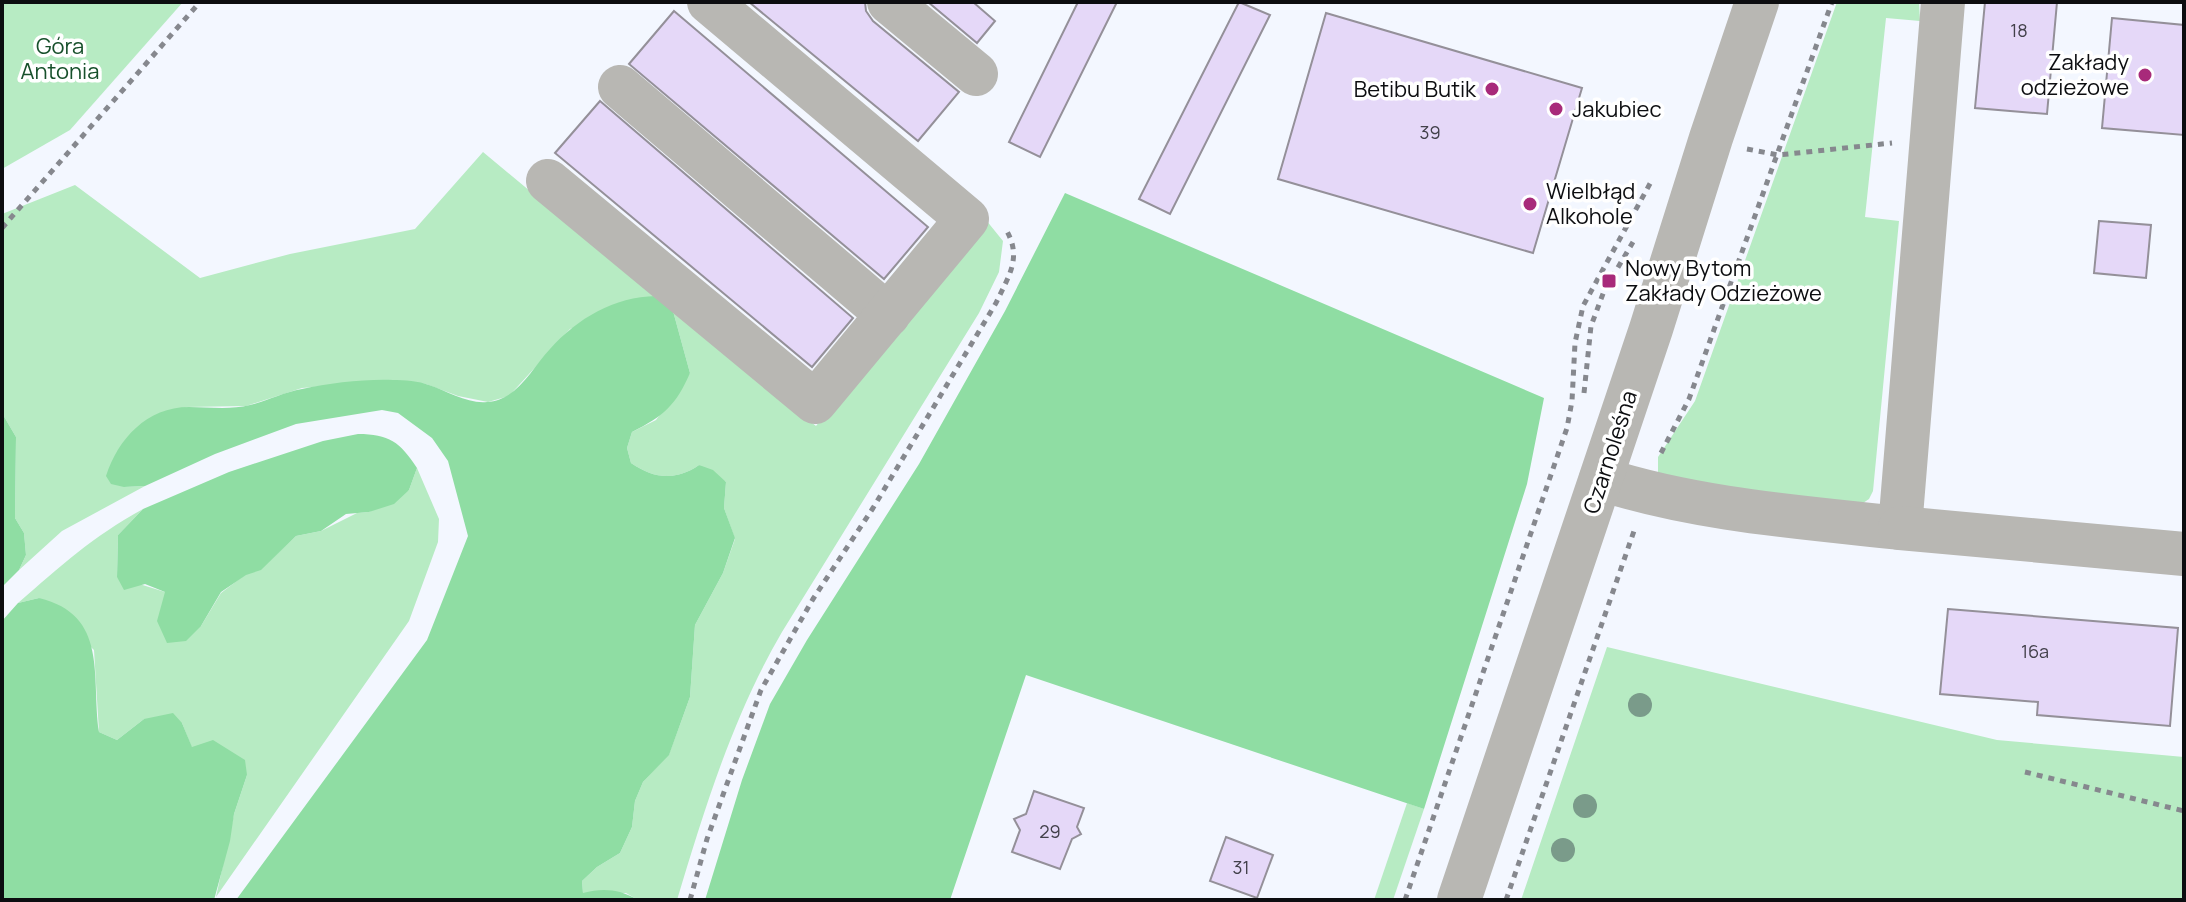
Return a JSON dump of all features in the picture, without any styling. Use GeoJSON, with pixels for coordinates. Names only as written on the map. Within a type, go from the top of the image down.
{"type":"FeatureCollection","features":[{"type":"Feature","properties":{"kind":"street"},"geometry":{"type":"LineString","coordinates":[[548,181],[815,402],[967,219],[709,2]]}},
{"type":"Feature","properties":{"kind":"street"},"geometry":{"type":"LineString","coordinates":[[889,2],[976,74]]}},
{"type":"Feature","properties":{"kind":"street","name":"Czarnoleśna"},"geometry":{"type":"LineString","coordinates":[[1459,900],[1757,2]]}},
{"type":"Feature","properties":{"kind":"street"},"geometry":{"type":"LineString","coordinates":[[1900,528],[1943,2]]}},
{"type":"Feature","properties":{"kind":"street"},"geometry":{"type":"LineString","coordinates":[[620,87],[888,315]]}},
{"type":"Feature","properties":{"kind":"street"},"geometry":{"type":"LineString","coordinates":[[1601,479],[1641,491],[1734,509],[2184,554]]}},
{"type":"Feature","properties":{"kind":"path"},"geometry":{"type":"LineString","coordinates":[[2,228],[200,2]]}},
{"type":"Feature","properties":{"kind":"path"},"geometry":{"type":"LineString","coordinates":[[1658,457],[1689,399],[1832,2]]}},
{"type":"Feature","properties":{"kind":"path"},"geometry":{"type":"LineString","coordinates":[[1742,148],[1778,155],[1882,145],[1932,136]]}},
{"type":"Feature","properties":{"kind":"path"},"geometry":{"type":"LineString","coordinates":[[1405,900],[1567,428],[1572,401],[1575,343],[1587,293],[1646,194],[1657,169]]}},
{"type":"Feature","properties":{"kind":"path"},"geometry":{"type":"LineString","coordinates":[[690,900],[707,839],[761,690],[813,599],[873,508],[996,303],[1011,271],[1015,252],[1004,226],[984,212],[967,219]]}},
{"type":"Feature","properties":{"kind":"path"},"geometry":{"type":"LineString","coordinates":[[1506,900],[1631,535]]}},
{"type":"Feature","properties":{"kind":"path"},"geometry":{"type":"LineString","coordinates":[[2025,772],[2184,811]]}},
{"type":"Feature","properties":{"kind":"green space","name":"Góra Antonia"},"geometry":{"type":"Polygon","coordinates":[[[2,2],[183,2],[70,130],[2,169],[2,2]]]}},
{"type":"Feature","properties":{"kind":"green space"},"geometry":{"type":"Polygon","coordinates":[[[1837,2],[1919,2],[1920,21],[1886,18],[1865,217],[1899,221],[1873,491],[1869,499],[1860,505],[1658,486],[1658,457],[1695,401],[1837,2]]]}},
{"type":"Feature","properties":{"kind":"green space"},"geometry":{"type":"Polygon","coordinates":[[[483,152],[656,296],[570,329],[509,396],[488,402],[458,396],[426,384],[392,380],[302,388],[246,406],[186,407],[124,487],[145,486],[62,531],[19,570],[26,555],[24,533],[15,518],[16,437],[2,413],[2,214],[75,185],[200,278],[290,254],[415,229],[483,152]]]}},
{"type":"Feature","properties":{"kind":"green space"},"geometry":{"type":"Polygon","coordinates":[[[1065,193],[1544,398],[1527,484],[1424,809],[1026,675],[950,900],[705,900],[742,780],[770,704],[919,464],[1005,311],[1065,193]]]}},
{"type":"Feature","properties":{"kind":"green space"},"geometry":{"type":"Polygon","coordinates":[[[986,220],[1003,241],[999,272],[979,313],[765,664],[722,763],[677,900],[638,900],[626,893],[583,893],[582,881],[620,853],[632,827],[635,801],[643,782],[669,754],[690,697],[695,625],[723,573],[735,539],[724,508],[726,482],[699,465],[682,474],[665,476],[631,463],[627,448],[632,432],[656,420],[690,373],[673,311],[816,426],[986,220]]]}},
{"type":"Feature","properties":{"kind":"green space"},"geometry":{"type":"Polygon","coordinates":[[[656,296],[673,311],[690,373],[668,408],[653,421],[632,432],[627,448],[631,463],[665,476],[682,474],[699,465],[713,470],[726,482],[724,508],[735,538],[723,573],[695,625],[690,697],[669,755],[643,782],[635,801],[632,827],[620,853],[582,881],[583,893],[611,890],[638,900],[236,900],[427,640],[468,536],[448,461],[432,438],[398,413],[382,410],[296,424],[215,454],[145,486],[111,484],[106,476],[126,438],[147,419],[174,408],[242,407],[295,390],[335,383],[411,381],[472,401],[498,400],[516,390],[550,349],[585,319],[626,300],[656,296]]]}},
{"type":"Feature","properties":{"kind":"green space"},"geometry":{"type":"Polygon","coordinates":[[[2,413],[16,437],[15,518],[24,533],[26,555],[19,570],[2,587],[2,413]]]}},
{"type":"Feature","properties":{"kind":"green space"},"geometry":{"type":"Polygon","coordinates":[[[358,434],[386,438],[405,452],[417,468],[409,490],[394,504],[369,512],[346,514],[321,531],[296,536],[261,570],[246,575],[221,592],[201,626],[186,641],[167,643],[157,621],[165,592],[145,584],[124,590],[117,577],[118,535],[143,509],[229,472],[323,441],[358,434]]]}},
{"type":"Feature","properties":{"kind":"green space"},"geometry":{"type":"Polygon","coordinates":[[[417,468],[439,519],[438,542],[409,621],[216,897],[234,814],[247,775],[192,748],[182,723],[144,719],[117,740],[99,732],[94,650],[39,598],[18,603],[93,541],[143,509],[118,535],[117,577],[165,592],[201,626],[221,593],[246,574],[261,569],[296,536],[321,531],[357,513],[369,512],[409,490],[417,468]]]}},
{"type":"Feature","properties":{"kind":"green space"},"geometry":{"type":"Polygon","coordinates":[[[39,598],[61,606],[77,618],[87,633],[95,669],[99,732],[117,740],[144,719],[173,713],[182,723],[192,747],[213,740],[245,760],[247,775],[234,814],[214,900],[2,900],[2,621],[18,603],[39,598]]]}},
{"type":"Feature","properties":{"kind":"green space"},"geometry":{"type":"Polygon","coordinates":[[[1607,647],[1997,740],[2184,757],[2184,900],[1521,900],[1607,647]]]}},
{"type":"Feature","properties":{"kind":"green space"},"geometry":{"type":"Polygon","coordinates":[[[1407,803],[1424,809],[1393,900],[1374,900],[1407,803]]]}},
{"type":"Feature","properties":{"kind":"building"},"geometry":{"type":"Polygon","coordinates":[[[749,2],[865,2],[866,11],[873,21],[959,92],[918,141],[749,2]]]}},
{"type":"Feature","properties":{"kind":"building"},"geometry":{"type":"Polygon","coordinates":[[[928,2],[973,2],[995,21],[977,43],[928,2]]]}},
{"type":"Feature","properties":{"kind":"building"},"geometry":{"type":"Polygon","coordinates":[[[1078,2],[1117,2],[1040,157],[1009,142],[1078,2]]]}},
{"type":"Feature","properties":{"kind":"building"},"geometry":{"type":"Polygon","coordinates":[[[1239,2],[1270,15],[1170,214],[1139,199],[1239,2]]]}},
{"type":"Feature","properties":{"kind":"building"},"geometry":{"type":"Polygon","coordinates":[[[1985,2],[2057,2],[2047,114],[1975,108],[1985,2]]]}},
{"type":"Feature","properties":{"kind":"building"},"geometry":{"type":"Polygon","coordinates":[[[674,11],[928,227],[884,279],[629,64],[674,11]]]}},
{"type":"Feature","properties":{"kind":"building"},"geometry":{"type":"Polygon","coordinates":[[[1326,13],[1582,88],[1533,253],[1278,179],[1326,13]]]}},
{"type":"Feature","properties":{"kind":"building","name":"Zakłady odzieżowe"},"geometry":{"type":"Polygon","coordinates":[[[2112,18],[2184,25],[2184,135],[2102,128],[2112,18]]]}},
{"type":"Feature","properties":{"kind":"building"},"geometry":{"type":"Polygon","coordinates":[[[600,101],[853,318],[812,367],[555,153],[600,101]]]}},
{"type":"Feature","properties":{"kind":"building"},"geometry":{"type":"Polygon","coordinates":[[[2099,221],[2151,225],[2146,278],[2094,273],[2099,221]]]}},
{"type":"Feature","properties":{"kind":"building"},"geometry":{"type":"Polygon","coordinates":[[[1948,609],[2178,628],[2170,726],[2037,715],[2038,702],[1940,694],[1948,609]]]}},
{"type":"Feature","properties":{"kind":"building"},"geometry":{"type":"Polygon","coordinates":[[[1034,791],[1084,808],[1077,827],[1081,834],[1072,839],[1060,869],[1012,852],[1020,830],[1014,819],[1026,814],[1034,791]]]}},
{"type":"Feature","properties":{"kind":"building"},"geometry":{"type":"Polygon","coordinates":[[[1226,837],[1273,855],[1257,898],[1210,881],[1226,837]]]}},
{"type":"Feature","properties":{"kind":"place","name":"Zakłady odzieżowe"},"geometry":{"type":"Point","coordinates":[2145,75]}},
{"type":"Feature","properties":{"kind":"place","name":"Betibu Butik"},"geometry":{"type":"Point","coordinates":[1492,89]}},
{"type":"Feature","properties":{"kind":"place","name":"Jakubiec"},"geometry":{"type":"Point","coordinates":[1556,109]}},
{"type":"Feature","properties":{"kind":"place","name":"Wielbłąd Alkohole"},"geometry":{"type":"Point","coordinates":[1530,204]}},
{"type":"Feature","properties":{"kind":"place","name":"Nowy Bytom Zakłady Odzieżowe"},"geometry":{"type":"Point","coordinates":[1609,281]}}]}
